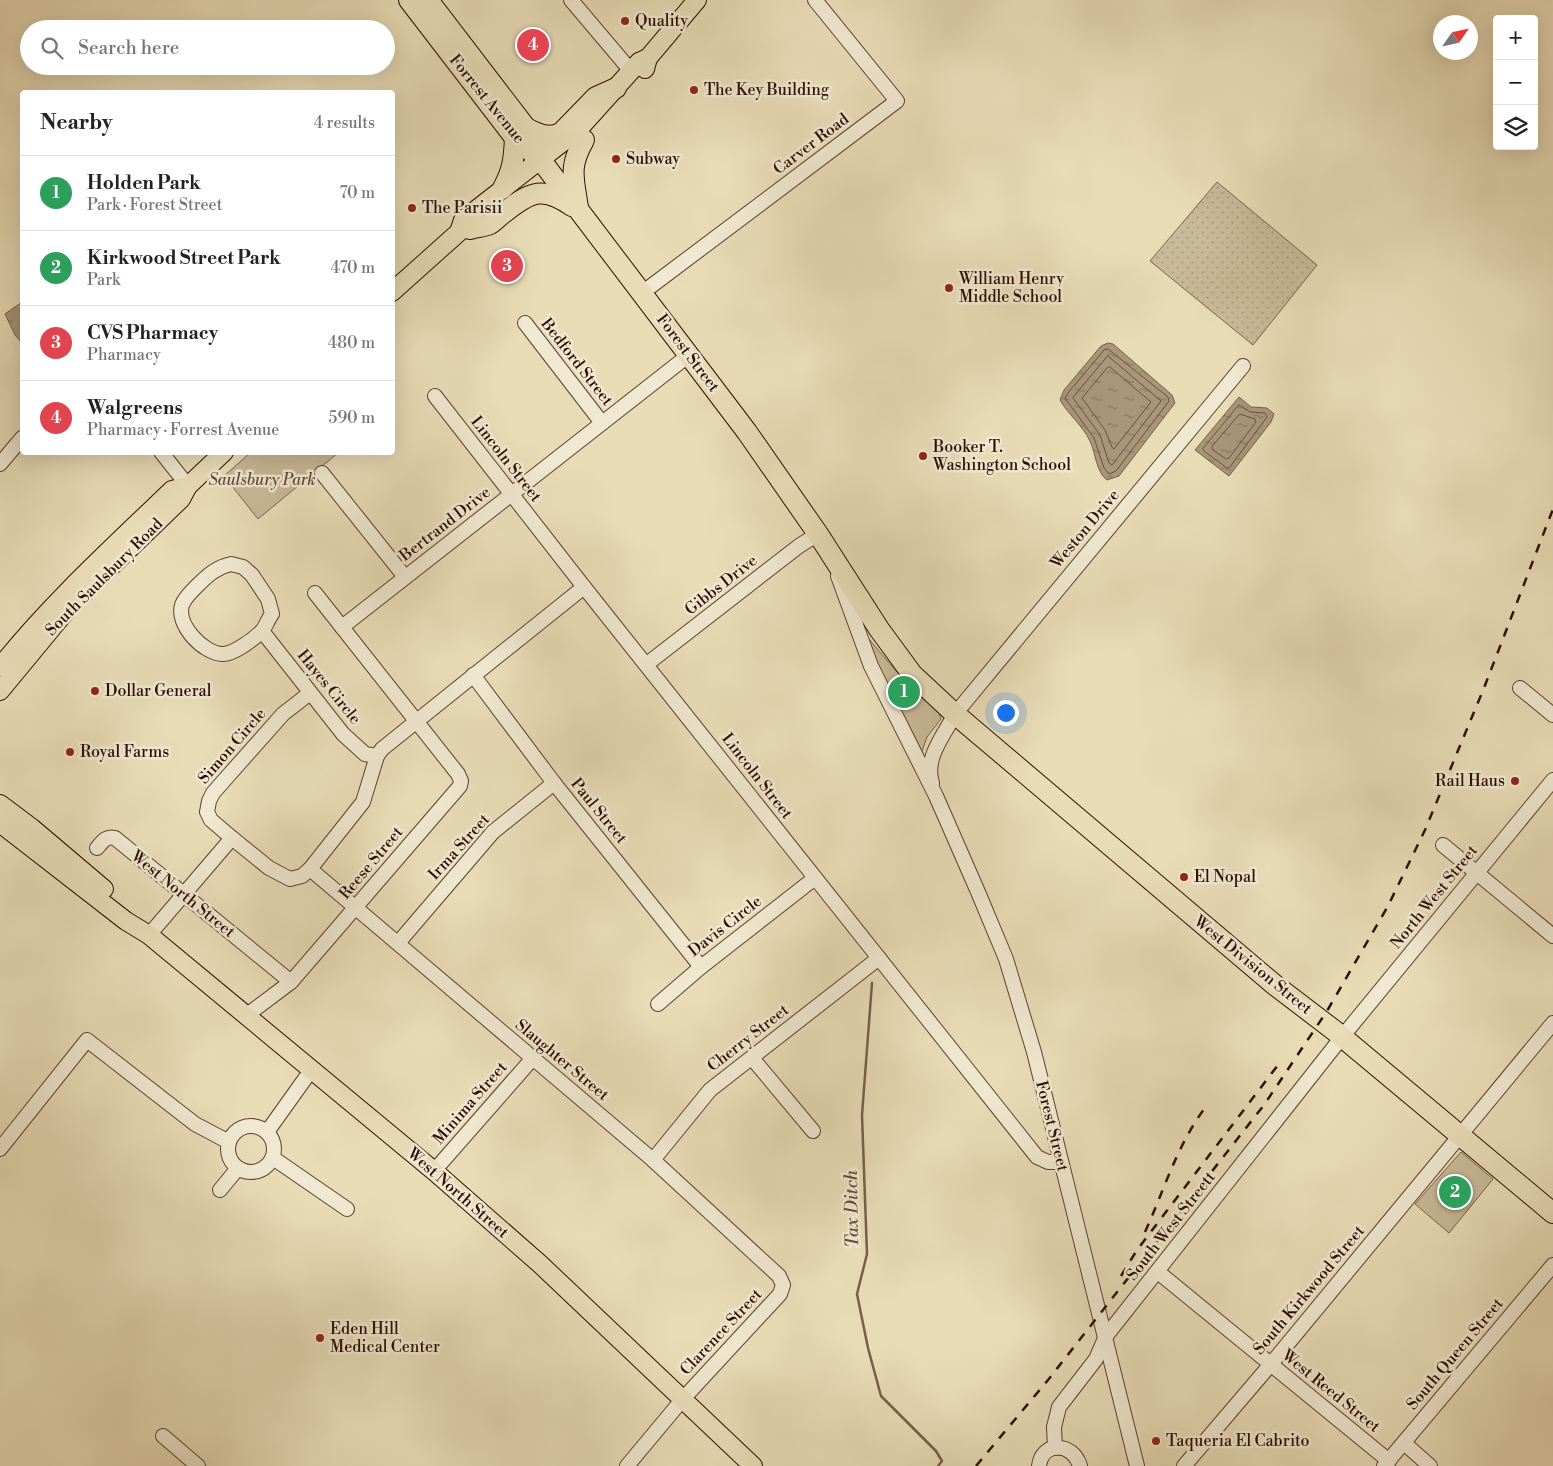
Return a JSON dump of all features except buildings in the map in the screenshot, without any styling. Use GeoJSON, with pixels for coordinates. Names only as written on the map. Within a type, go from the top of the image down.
{"type":"FeatureCollection","features":[{"type":"Feature","properties":{"kind":"highway","name":"Forrest Avenue"},"geometry":{"type":"LineString","coordinates":[[409,0],[544,164]]}},
{"type":"Feature","properties":{"kind":"highway","name":"Forrest Avenue"},"geometry":{"type":"LineString","coordinates":[[428,0],[520,133]]}},
{"type":"Feature","properties":{"kind":"highway"},"geometry":{"type":"LineString","coordinates":[[503,188],[513,166],[520,133],[543,136],[561,134],[596,97],[616,88]]}},
{"type":"Feature","properties":{"kind":"highway"},"geometry":{"type":"LineString","coordinates":[[578,210],[573,165],[584,140]]}},
{"type":"Feature","properties":{"kind":"highway","name":"Forest Street"},"geometry":{"type":"LineString","coordinates":[[544,164],[747,432],[818,534],[879,629],[912,674],[955,714]]}},
{"type":"Feature","properties":{"kind":"highway"},"geometry":{"type":"LineString","coordinates":[[464,230],[489,224],[531,194],[542,193],[554,196],[578,210]]}},
{"type":"Feature","properties":{"kind":"highway","name":"West Division Street"},"geometry":{"type":"LineString","coordinates":[[955,714],[1270,980],[1553,1213]]}},
{"type":"Feature","properties":{"kind":"main road"},"geometry":{"type":"LineString","coordinates":[[395,289],[544,164],[577,131],[639,62],[648,58],[697,0]]}},
{"type":"Feature","properties":{"kind":"main road"},"geometry":{"type":"LineString","coordinates":[[464,230],[463,220],[503,188],[584,140],[646,68],[648,58]]}},
{"type":"Feature","properties":{"kind":"main road","name":"South Saulsbury Road"},"geometry":{"type":"LineString","coordinates":[[0,691],[71,605],[182,499],[188,486],[221,455]]}},
{"type":"Feature","properties":{"kind":"main road","name":"South Saulsbury Road"},"geometry":{"type":"LineString","coordinates":[[0,667],[60,599],[102,557],[172,490],[188,486]]}},
{"type":"Feature","properties":{"kind":"main road"},"geometry":{"type":"LineString","coordinates":[[0,800],[19,818]]}},
{"type":"Feature","properties":{"kind":"main road","name":"West North Street"},"geometry":{"type":"LineString","coordinates":[[0,804],[129,909],[149,935]]}},
{"type":"Feature","properties":{"kind":"main road","name":"West North Street"},"geometry":{"type":"LineString","coordinates":[[0,823],[126,921],[149,935],[434,1171],[540,1264],[753,1466]]}},
{"type":"Feature","properties":{"kind":"street"},"geometry":{"type":"LineString","coordinates":[[572,0],[631,71]]}},
{"type":"Feature","properties":{"kind":"street","name":"Carver Road"},"geometry":{"type":"LineString","coordinates":[[642,293],[897,101],[814,0]]}},
{"type":"Feature","properties":{"kind":"street","name":"Bedford Street"},"geometry":{"type":"LineString","coordinates":[[525,323],[602,423]]}},
{"type":"Feature","properties":{"kind":"street","name":"Bertrand Drive"},"geometry":{"type":"LineString","coordinates":[[342,627],[689,355]]}},
{"type":"Feature","properties":{"kind":"street","name":"Weston Drive"},"geometry":{"type":"LineString","coordinates":[[955,714],[1243,366]]}},
{"type":"Feature","properties":{"kind":"street","name":"Lincoln Street"},"geometry":{"type":"LineString","coordinates":[[435,396],[1036,1157],[1048,1162],[1061,1162]]}},
{"type":"Feature","properties":{"kind":"street"},"geometry":{"type":"LineString","coordinates":[[0,464],[20,440]]}},
{"type":"Feature","properties":{"kind":"street"},"geometry":{"type":"LineString","coordinates":[[163,455],[188,486]]}},
{"type":"Feature","properties":{"kind":"street"},"geometry":{"type":"LineString","coordinates":[[322,473],[405,577]]}},
{"type":"Feature","properties":{"kind":"street","name":"Gibbs Drive"},"geometry":{"type":"LineString","coordinates":[[647,664],[799,546],[818,534]]}},
{"type":"Feature","properties":{"kind":"street","name":"Forest Street"},"geometry":{"type":"LineString","coordinates":[[829,552],[871,666],[936,796],[1006,959],[1034,1052],[1137,1466]]}},
{"type":"Feature","properties":{"kind":"street"},"geometry":{"type":"LineString","coordinates":[[231,564],[243,566],[252,575],[268,599],[272,614],[262,631],[241,648],[231,653],[222,654],[205,648],[193,638],[181,615],[182,605],[190,593],[220,566],[231,564]]}},
{"type":"Feature","properties":{"kind":"street"},"geometry":{"type":"LineString","coordinates":[[377,756],[382,749],[415,721],[584,587]]}},
{"type":"Feature","properties":{"kind":"street","name":"Reese Street"},"geometry":{"type":"LineString","coordinates":[[247,1015],[291,982],[454,793],[462,781],[314,593]]}},
{"type":"Feature","properties":{"kind":"street","name":"Hayes Circle"},"geometry":{"type":"LineString","coordinates":[[262,631],[343,734],[365,754],[377,756]]}},
{"type":"Feature","properties":{"kind":"street","name":"Paul Street"},"geometry":{"type":"LineString","coordinates":[[473,675],[554,782],[701,967]]}},
{"type":"Feature","properties":{"kind":"street"},"geometry":{"type":"LineString","coordinates":[[1520,688],[1553,716]]}},
{"type":"Feature","properties":{"kind":"street","name":"Simon Circle"},"geometry":{"type":"LineString","coordinates":[[310,692],[283,714],[213,793],[207,812],[211,820],[269,868],[290,879],[302,876],[363,802],[377,756]]}},
{"type":"Feature","properties":{"kind":"street","name":"Forest Street"},"geometry":{"type":"LineString","coordinates":[[936,796],[930,778],[931,760],[955,714]]}},
{"type":"Feature","properties":{"kind":"street","name":"North West Street"},"geometry":{"type":"LineString","coordinates":[[1342,1038],[1553,780]]}},
{"type":"Feature","properties":{"kind":"street","name":"Irma Street"},"geometry":{"type":"LineString","coordinates":[[398,943],[493,832],[554,782]]}},
{"type":"Feature","properties":{"kind":"street","name":"West North Street"},"geometry":{"type":"LineString","coordinates":[[97,848],[105,839],[115,838],[291,982]]}},
{"type":"Feature","properties":{"kind":"street"},"geometry":{"type":"LineString","coordinates":[[149,935],[232,838]]}},
{"type":"Feature","properties":{"kind":"street"},"geometry":{"type":"LineString","coordinates":[[1442,845],[1553,936]]}},
{"type":"Feature","properties":{"kind":"street","name":"Slaughter Street"},"geometry":{"type":"LineString","coordinates":[[310,868],[653,1160],[779,1276],[783,1285]]}},
{"type":"Feature","properties":{"kind":"street","name":"Davis Circle"},"geometry":{"type":"LineString","coordinates":[[658,1004],[701,967],[815,878]]}},
{"type":"Feature","properties":{"kind":"street","name":"Cherry Street"},"geometry":{"type":"LineString","coordinates":[[653,1160],[710,1090],[879,958]]}},
{"type":"Feature","properties":{"kind":"street","name":"South Kirkwood Street"},"geometry":{"type":"LineString","coordinates":[[1184,1466],[1271,1364],[1553,1023]]}},
{"type":"Feature","properties":{"kind":"street","name":"South West Streett"},"geometry":{"type":"LineString","coordinates":[[1055,1448],[1054,1426],[1059,1407],[1096,1359],[1106,1336],[1342,1038]]}},
{"type":"Feature","properties":{"kind":"street"},"geometry":{"type":"LineString","coordinates":[[0,1149],[87,1040],[195,1124],[229,1142]]}},
{"type":"Feature","properties":{"kind":"street","name":"Minima Street"},"geometry":{"type":"LineString","coordinates":[[434,1171],[533,1058]]}},
{"type":"Feature","properties":{"kind":"street"},"geometry":{"type":"LineString","coordinates":[[752,1058],[813,1130]]}},
{"type":"Feature","properties":{"kind":"street"},"geometry":{"type":"LineString","coordinates":[[267,1132],[312,1069]]}},
{"type":"Feature","properties":{"kind":"street"},"geometry":{"type":"LineString","coordinates":[[245,1127],[257,1127],[267,1132],[274,1147],[272,1158],[266,1167],[255,1172],[244,1171],[238,1168],[229,1157],[229,1142],[235,1132],[245,1127]]}},
{"type":"Feature","properties":{"kind":"street"},"geometry":{"type":"LineString","coordinates":[[272,1158],[347,1209]]}},
{"type":"Feature","properties":{"kind":"street"},"geometry":{"type":"LineString","coordinates":[[220,1190],[238,1168]]}},
{"type":"Feature","properties":{"kind":"street","name":"South Queen Street"},"geometry":{"type":"LineString","coordinates":[[1387,1463],[1553,1265]]}},
{"type":"Feature","properties":{"kind":"street","name":"West Reed Street"},"geometry":{"type":"LineString","coordinates":[[1158,1272],[1271,1364],[1387,1463]]}},
{"type":"Feature","properties":{"kind":"street","name":"Clarence Street"},"geometry":{"type":"LineString","coordinates":[[627,1466],[682,1400],[780,1294],[783,1285]]}},
{"type":"Feature","properties":{"kind":"street"},"geometry":{"type":"LineString","coordinates":[[162,1436],[198,1466]]}},
{"type":"Feature","properties":{"kind":"street"},"geometry":{"type":"LineString","coordinates":[[1404,1443],[1430,1466]]}},
{"type":"Feature","properties":{"kind":"street"},"geometry":{"type":"LineString","coordinates":[[1039,1466],[1039,1462],[1045,1454],[1055,1448],[1062,1448],[1072,1452],[1078,1458],[1080,1466]]}},
{"type":"Feature","properties":{"kind":"green space"},"geometry":{"type":"Polygon","coordinates":[[[1217,182],[1317,265],[1253,345],[1150,261],[1217,182]]]}},
{"type":"Feature","properties":{"kind":"green space","name":"Saulsbury Park"},"geometry":{"type":"Polygon","coordinates":[[[248,455],[336,455],[258,519],[224,476],[248,455]]]}},
{"type":"Feature","properties":{"kind":"green space"},"geometry":{"type":"Polygon","coordinates":[[[869,639],[897,672],[939,713],[941,719],[927,737],[920,757],[867,641],[869,639]]]}},
{"type":"Feature","properties":{"kind":"green space"},"geometry":{"type":"Polygon","coordinates":[[[1461,1152],[1493,1179],[1449,1233],[1415,1204],[1461,1152]]]}},
{"type":"Feature","properties":{"kind":"water"},"geometry":{"type":"Polygon","coordinates":[[[20,303],[20,341],[15,335],[5,314],[20,303]]]}},
{"type":"Feature","properties":{"kind":"water"},"geometry":{"type":"Polygon","coordinates":[[[1108,343],[1113,344],[1172,395],[1175,403],[1119,476],[1107,480],[1098,468],[1087,436],[1060,400],[1064,390],[1101,346],[1108,343]]]}},
{"type":"Feature","properties":{"kind":"water"},"geometry":{"type":"Polygon","coordinates":[[[1239,397],[1251,407],[1267,408],[1274,414],[1271,422],[1229,476],[1195,450],[1239,397]]]}},
{"type":"Feature","properties":{"kind":"waterway","name":"Tax Ditch"},"geometry":{"type":"LineString","coordinates":[[872,983],[862,1115],[867,1254],[857,1294],[868,1348],[881,1396],[936,1451],[942,1461],[938,1466]]}},
{"type":"Feature","properties":{"kind":"railway"},"geometry":{"type":"LineString","coordinates":[[976,1466],[1048,1380],[1264,1105],[1327,1011],[1388,906],[1425,830],[1484,688],[1553,509]]}},
{"type":"Feature","properties":{"kind":"railway"},"geometry":{"type":"LineString","coordinates":[[1121,1276],[1137,1250],[1278,1065]]}},
{"type":"Feature","properties":{"kind":"railway"},"geometry":{"type":"LineString","coordinates":[[1145,1232],[1180,1150],[1208,1104]]}},
{"type":"Feature","properties":{"kind":"place","name":"Quality"},"geometry":{"type":"Point","coordinates":[625,21]}},
{"type":"Feature","properties":{"kind":"place","name":"Walgreens"},"geometry":{"type":"Point","coordinates":[533,45]}},
{"type":"Feature","properties":{"kind":"place","name":"The Key Building"},"geometry":{"type":"Point","coordinates":[694,90]}},
{"type":"Feature","properties":{"kind":"place","name":"Subway"},"geometry":{"type":"Point","coordinates":[616,159]}},
{"type":"Feature","properties":{"kind":"place","name":"The Parisii"},"geometry":{"type":"Point","coordinates":[412,208]}},
{"type":"Feature","properties":{"kind":"place","name":"CVS Pharmacy"},"geometry":{"type":"Point","coordinates":[507,266]}},
{"type":"Feature","properties":{"kind":"place","name":"William Henry Middle School"},"geometry":{"type":"Point","coordinates":[949,288]}},
{"type":"Feature","properties":{"kind":"place","name":"Booker T. Washington School"},"geometry":{"type":"Point","coordinates":[923,456]}},
{"type":"Feature","properties":{"kind":"place","name":"Dollar General"},"geometry":{"type":"Point","coordinates":[95,691]}},
{"type":"Feature","properties":{"kind":"place","name":"Holden Park"},"geometry":{"type":"Point","coordinates":[904,692]}},
{"type":"Feature","properties":{"kind":"place","name":"Royal Farms"},"geometry":{"type":"Point","coordinates":[70,752]}},
{"type":"Feature","properties":{"kind":"place","name":"Rail Haus"},"geometry":{"type":"Point","coordinates":[1515,781]}},
{"type":"Feature","properties":{"kind":"place","name":"El Nopal"},"geometry":{"type":"Point","coordinates":[1184,877]}},
{"type":"Feature","properties":{"kind":"place","name":"Kirkwood Street Park"},"geometry":{"type":"Point","coordinates":[1455,1192]}},
{"type":"Feature","properties":{"kind":"place","name":"Eden Hill Medical Center"},"geometry":{"type":"Point","coordinates":[320,1338]}},
{"type":"Feature","properties":{"kind":"place","name":"Taqueria El Cabrito"},"geometry":{"type":"Point","coordinates":[1156,1441]}}]}
